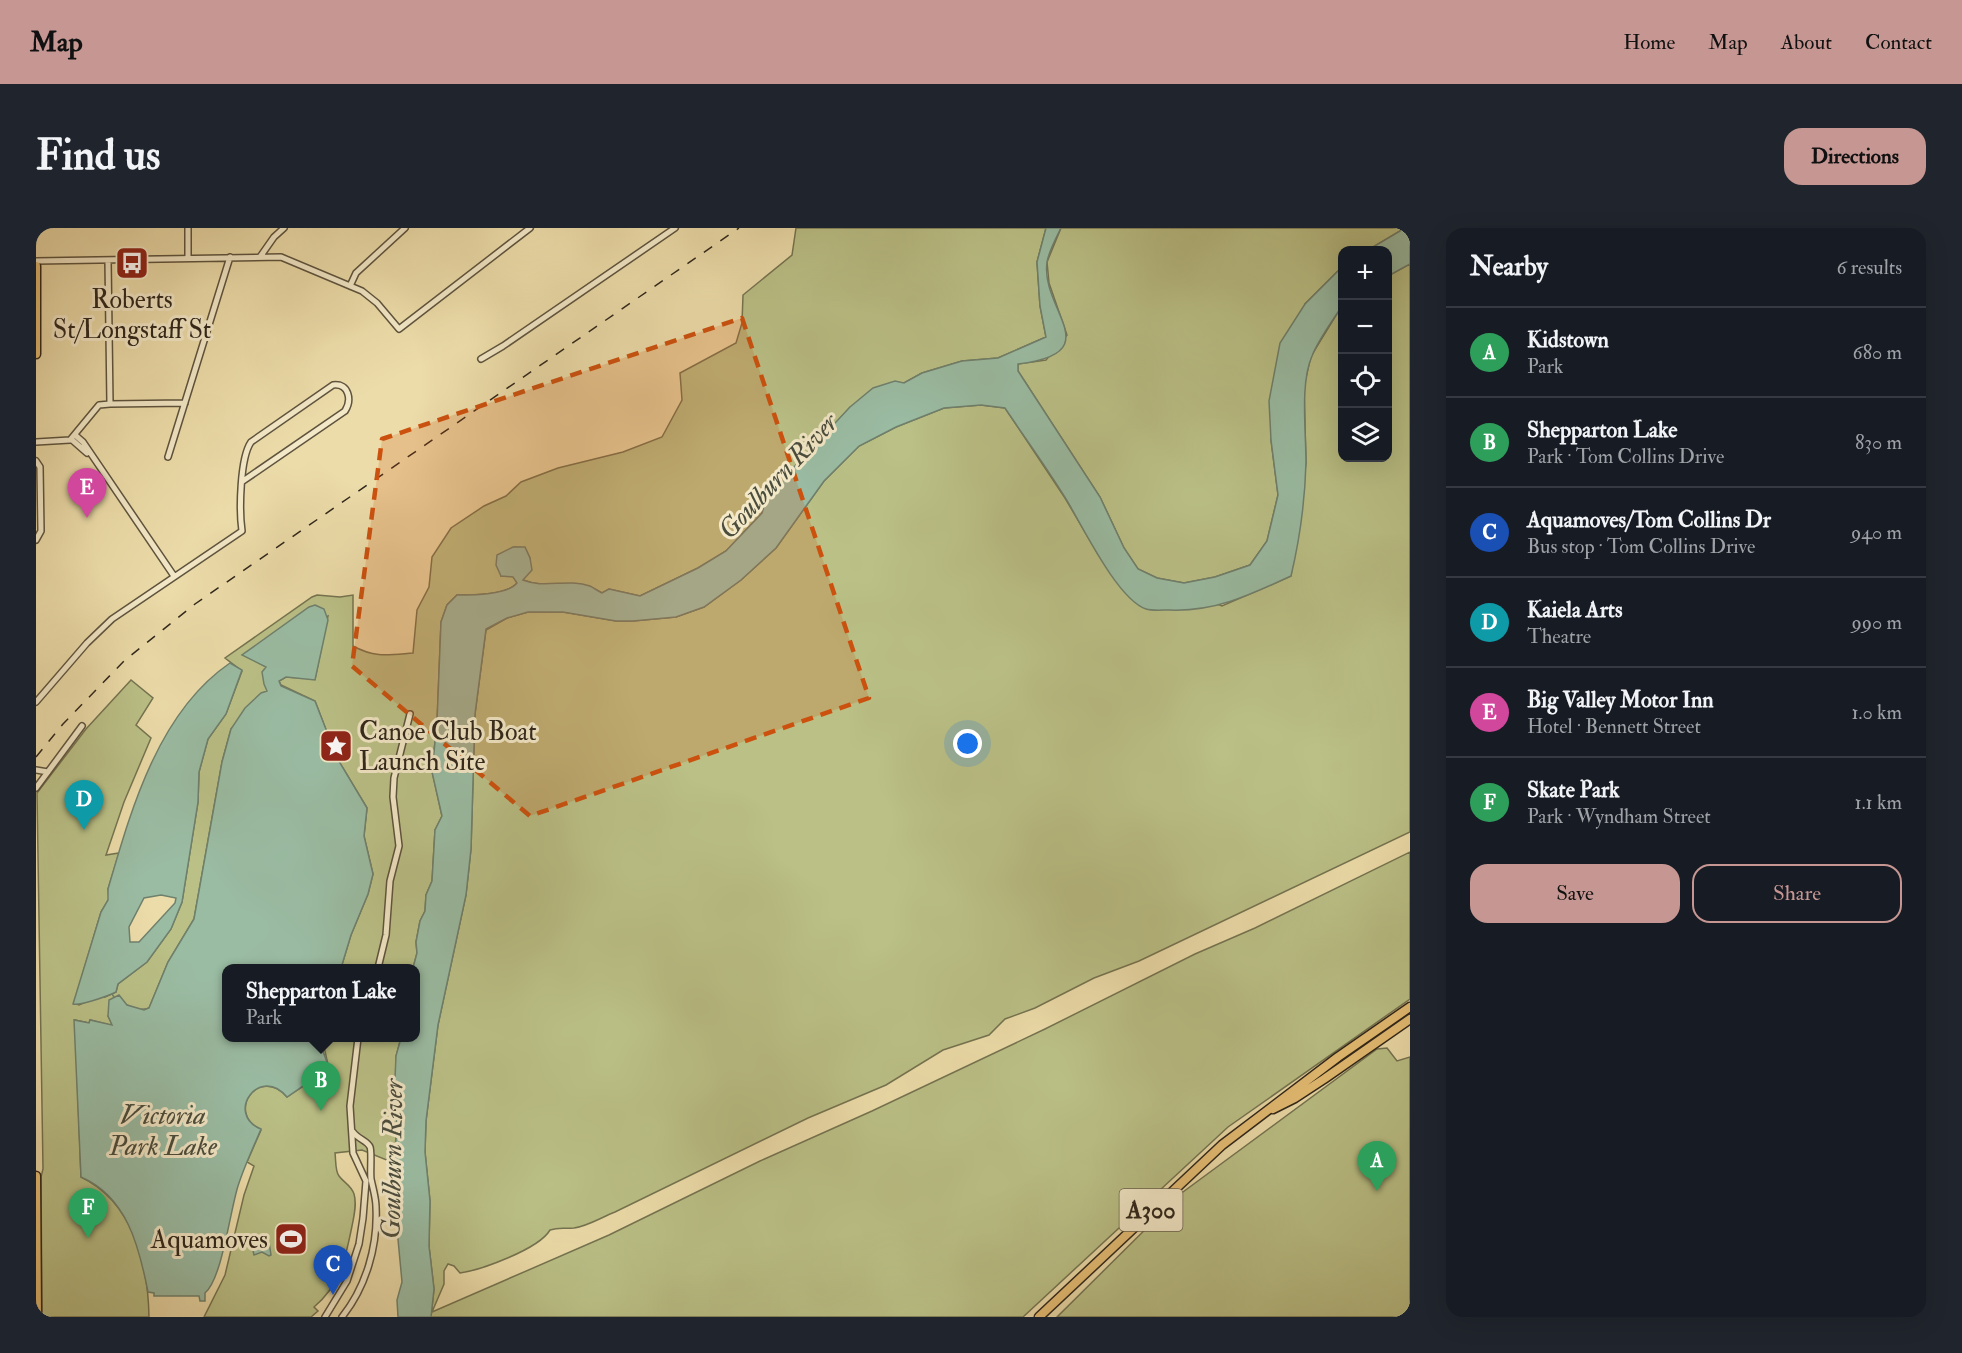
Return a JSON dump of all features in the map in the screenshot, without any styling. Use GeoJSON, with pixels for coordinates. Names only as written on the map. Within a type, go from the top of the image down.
{"type":"FeatureCollection","features":[{"type":"Feature","properties":{"kind":"highway"},"geometry":{"type":"LineString","coordinates":[[36,266],[36,354]]}},
{"type":"Feature","properties":{"kind":"highway","name":"A300"},"geometry":{"type":"LineString","coordinates":[[1294,1094],[1410,1007]]}},
{"type":"Feature","properties":{"kind":"highway","name":"A300"},"geometry":{"type":"LineString","coordinates":[[1039,1317],[1197,1166],[1237,1132],[1410,1019]]}},
{"type":"Feature","properties":{"kind":"highway"},"geometry":{"type":"LineString","coordinates":[[1390,1021],[1397,1029]]}},
{"type":"Feature","properties":{"kind":"highway"},"geometry":{"type":"LineString","coordinates":[[36,1176],[37,1317]]}},
{"type":"Feature","properties":{"kind":"street"},"geometry":{"type":"LineString","coordinates":[[188,228],[188,258]]}},
{"type":"Feature","properties":{"kind":"street"},"geometry":{"type":"LineString","coordinates":[[260,258],[274,237],[284,228]]}},
{"type":"Feature","properties":{"kind":"street"},"geometry":{"type":"LineString","coordinates":[[350,286],[356,273],[405,228]]}},
{"type":"Feature","properties":{"kind":"street"},"geometry":{"type":"LineString","coordinates":[[36,261],[281,257],[362,291],[377,303],[399,330],[530,228]]}},
{"type":"Feature","properties":{"kind":"street"},"geometry":{"type":"LineString","coordinates":[[481,359],[675,228]]}},
{"type":"Feature","properties":{"kind":"street"},"geometry":{"type":"LineString","coordinates":[[168,457],[230,257]]}},
{"type":"Feature","properties":{"kind":"street"},"geometry":{"type":"LineString","coordinates":[[108,260],[110,404]]}},
{"type":"Feature","properties":{"kind":"street"},"geometry":{"type":"LineString","coordinates":[[36,702],[111,619],[242,531],[240,519],[243,469],[246,450],[251,442],[333,385],[340,385],[348,391],[348,406],[345,411],[243,481]]}},
{"type":"Feature","properties":{"kind":"street"},"geometry":{"type":"LineString","coordinates":[[36,442],[65,442],[73,437],[99,405],[185,403]]}},
{"type":"Feature","properties":{"kind":"street"},"geometry":{"type":"LineString","coordinates":[[73,437],[83,442],[174,576]]}},
{"type":"Feature","properties":{"kind":"street"},"geometry":{"type":"LineString","coordinates":[[36,461],[40,467],[38,524],[40,534],[36,540]]}},
{"type":"Feature","properties":{"kind":"street"},"geometry":{"type":"LineString","coordinates":[[379,964],[386,935],[390,881],[399,846],[393,797],[394,778],[410,714]]}},
{"type":"Feature","properties":{"kind":"street"},"geometry":{"type":"LineString","coordinates":[[36,788],[82,726]]}},
{"type":"Feature","properties":{"kind":"street"},"geometry":{"type":"LineString","coordinates":[[36,770],[48,772]]}},
{"type":"Feature","properties":{"kind":"street"},"geometry":{"type":"LineString","coordinates":[[324,1317],[347,1281],[358,1244],[366,1186],[366,1176],[353,1153],[350,1114],[357,1042]]}},
{"type":"Feature","properties":{"kind":"street"},"geometry":{"type":"LineString","coordinates":[[342,1317],[361,1285],[374,1240],[376,1206],[370,1146],[357,1138],[353,1132]]}},
{"type":"Feature","properties":{"kind":"street"},"geometry":{"type":"LineString","coordinates":[[353,1147],[363,1141]]}},
{"type":"Feature","properties":{"kind":"street"},"geometry":{"type":"LineString","coordinates":[[356,1158],[365,1159],[370,1155]]}},
{"type":"Feature","properties":{"kind":"highlighted area"},"geometry":{"type":"Polygon","coordinates":[[[742,318],[869,698],[530,816],[352,666],[382,439],[742,318]]]}},
{"type":"Feature","properties":{"kind":"shaded area"},"geometry":{"type":"Polygon","coordinates":[[[796,228],[1046,228],[1037,262],[1040,306],[1046,337],[998,358],[962,361],[922,373],[850,407],[765,503],[762,513],[726,551],[698,568],[640,596],[609,589],[602,593],[581,585],[543,584],[523,580],[530,558],[525,548],[514,547],[501,576],[513,576],[517,583],[506,590],[489,594],[457,595],[447,605],[441,622],[437,722],[432,771],[442,816],[435,830],[432,881],[426,895],[425,911],[420,921],[414,964],[342,964],[373,874],[364,836],[367,808],[337,758],[315,701],[281,685],[279,681],[286,677],[315,679],[328,616],[243,655],[267,667],[268,691],[231,729],[222,762],[194,919],[168,962],[149,1008],[141,1009],[127,1005],[108,1016],[113,1026],[90,1020],[89,1023],[75,1020],[81,1177],[99,1188],[113,1202],[125,1218],[134,1236],[145,1276],[149,1317],[42,1317],[41,1177],[43,1169],[37,793],[86,729],[131,680],[153,698],[136,725],[151,738],[124,802],[106,855],[119,853],[108,889],[109,899],[101,912],[74,1003],[79,1005],[116,992],[118,984],[147,962],[171,929],[182,902],[198,802],[199,772],[208,739],[226,714],[242,671],[225,658],[317,595],[340,597],[353,595],[353,646],[375,654],[413,653],[417,610],[429,587],[432,557],[451,528],[484,506],[506,496],[521,482],[558,468],[623,452],[662,437],[682,400],[680,373],[736,343],[742,323],[743,295],[792,255],[796,228]]]}},
{"type":"Feature","properties":{"kind":"shaded area"},"geometry":{"type":"Polygon","coordinates":[[[1061,228],[1405,228],[1375,246],[1338,246],[1338,271],[1305,304],[1271,440],[1278,495],[1267,541],[1250,565],[1215,577],[1184,583],[1157,578],[1138,569],[1124,548],[1100,497],[1018,371],[1018,364],[1046,360],[1067,335],[1049,283],[1047,262],[1061,228]]]}},
{"type":"Feature","properties":{"kind":"shaded area"},"geometry":{"type":"Polygon","coordinates":[[[1410,264],[1410,832],[1139,961],[1094,978],[1035,1008],[1005,1019],[989,1035],[943,1050],[886,1085],[808,1118],[595,1221],[574,1228],[550,1230],[544,1237],[522,1251],[481,1268],[460,1273],[454,1266],[448,1264],[444,1271],[444,1284],[432,1312],[609,1235],[760,1161],[1045,1029],[1195,954],[1255,928],[1410,852],[1410,999],[1228,1127],[1023,1317],[431,1317],[434,1289],[429,1246],[430,1201],[425,1152],[426,1121],[438,1025],[466,895],[471,849],[475,714],[486,630],[507,618],[528,612],[563,612],[616,621],[633,621],[676,617],[704,607],[741,580],[776,548],[824,481],[859,446],[896,427],[944,408],[981,405],[1005,408],[1065,498],[1099,556],[1222,606],[1291,576],[1306,463],[1304,386],[1311,356],[1338,312],[1338,462],[1392,462],[1392,274],[1410,264]]]}},
{"type":"Feature","properties":{"kind":"shaded area"},"geometry":{"type":"Polygon","coordinates":[[[323,1042],[400,1042],[396,1056],[397,1123],[394,1163],[362,1150],[335,1153],[338,1174],[351,1188],[355,1202],[347,1250],[336,1281],[314,1307],[318,1311],[311,1317],[204,1317],[225,1275],[244,1195],[254,1166],[247,1162],[261,1130],[251,1122],[246,1113],[246,1104],[250,1095],[266,1086],[276,1089],[287,1097],[329,1069],[323,1042]]]}},
{"type":"Feature","properties":{"kind":"shaded area"},"geometry":{"type":"Polygon","coordinates":[[[1387,1048],[1397,1061],[1410,1057],[1410,1317],[1057,1317],[1183,1192],[1377,1049],[1387,1048]]]}},
{"type":"Feature","properties":{"kind":"water"},"geometry":{"type":"Polygon","coordinates":[[[1046,228],[1061,228],[1047,262],[1052,297],[1064,327],[1066,340],[1060,350],[1045,358],[1018,364],[1018,371],[1100,497],[1124,548],[1138,569],[1157,578],[1184,583],[1215,577],[1250,565],[1267,541],[1278,495],[1269,401],[1280,343],[1305,304],[1338,271],[1338,312],[1314,350],[1308,367],[1304,408],[1306,462],[1304,491],[1291,576],[1247,596],[1217,605],[1186,610],[1146,609],[1135,602],[1112,577],[1059,487],[1005,408],[981,405],[944,408],[896,427],[859,446],[824,481],[776,548],[741,580],[704,607],[676,617],[633,621],[616,621],[563,612],[528,612],[507,618],[486,629],[475,714],[471,849],[466,895],[438,1025],[426,1121],[425,1152],[430,1201],[429,1246],[434,1289],[431,1317],[398,1317],[397,1300],[402,1282],[393,1186],[397,1123],[396,1056],[400,1042],[420,1042],[420,964],[414,964],[420,921],[425,911],[426,895],[432,881],[435,830],[442,816],[432,772],[437,722],[441,622],[447,605],[457,595],[498,592],[517,583],[513,577],[501,576],[496,565],[497,555],[513,547],[525,547],[530,558],[532,570],[523,580],[539,584],[582,584],[602,593],[609,589],[640,596],[698,568],[726,551],[762,513],[765,503],[794,467],[850,407],[873,388],[895,381],[904,383],[922,373],[962,361],[998,358],[1046,337],[1040,306],[1037,262],[1046,228]]]}},
{"type":"Feature","properties":{"kind":"water"},"geometry":{"type":"Polygon","coordinates":[[[1405,228],[1410,228],[1410,264],[1392,274],[1392,246],[1375,246],[1405,228]]]}},
{"type":"Feature","properties":{"kind":"water","name":"Victoria Park Lake"},"geometry":{"type":"Polygon","coordinates":[[[315,605],[324,609],[328,620],[315,680],[286,677],[279,681],[281,686],[315,701],[337,758],[367,808],[364,836],[373,874],[342,964],[222,964],[222,1042],[322,1042],[329,1068],[287,1097],[277,1088],[266,1086],[250,1095],[246,1104],[246,1113],[250,1122],[261,1129],[238,1186],[221,1260],[211,1285],[205,1293],[205,1301],[200,1301],[199,1296],[154,1296],[154,1293],[148,1292],[135,1241],[120,1210],[97,1186],[81,1177],[74,1020],[89,1023],[90,1020],[112,1025],[108,1016],[109,1000],[119,995],[127,1005],[144,1010],[149,1008],[168,962],[194,919],[222,762],[231,729],[245,708],[261,693],[267,691],[262,672],[266,667],[242,655],[315,605]]]}},
{"type":"Feature","properties":{"kind":"water"},"geometry":{"type":"Polygon","coordinates":[[[230,663],[242,670],[226,714],[208,739],[199,772],[198,802],[182,902],[171,929],[147,962],[118,984],[116,992],[88,1002],[73,1004],[101,912],[108,900],[108,889],[138,796],[166,735],[184,708],[205,684],[230,663]],[[161,895],[144,898],[129,927],[130,942],[139,942],[175,903],[176,898],[161,895]]]}},
{"type":"Feature","properties":{"kind":"water"},"geometry":{"type":"Polygon","coordinates":[[[264,1240],[269,1242],[271,1255],[262,1252],[254,1255],[251,1242],[259,1244],[264,1240]]]}},
{"type":"Feature","properties":{"kind":"railway"},"geometry":{"type":"LineString","coordinates":[[36,757],[63,724],[124,661],[195,604],[739,228]]}},
{"type":"Feature","properties":{"kind":"place","name":"Roberts St/Longstaff St"},"geometry":{"type":"Point","coordinates":[132,263]}},
{"type":"Feature","properties":{"kind":"place","name":"Big Valley Motor Inn"},"geometry":{"type":"Point","coordinates":[87,518]}},
{"type":"Feature","properties":{"kind":"place","name":"Canoe Club Boat Launch Site"},"geometry":{"type":"Point","coordinates":[336,746]}},
{"type":"Feature","properties":{"kind":"place","name":"Kaiela Arts"},"geometry":{"type":"Point","coordinates":[84,830]}},
{"type":"Feature","properties":{"kind":"place","name":"Shepparton Lake"},"geometry":{"type":"Point","coordinates":[321,1111]}},
{"type":"Feature","properties":{"kind":"place","name":"Kidstown"},"geometry":{"type":"Point","coordinates":[1377,1191]}},
{"type":"Feature","properties":{"kind":"place","name":"Skate Park"},"geometry":{"type":"Point","coordinates":[88,1238]}},
{"type":"Feature","properties":{"kind":"place","name":"Aquamoves"},"geometry":{"type":"Point","coordinates":[291,1239]}},
{"type":"Feature","properties":{"kind":"place","name":"Aquamoves/Tom Collins Dr"},"geometry":{"type":"Point","coordinates":[333,1295]}},
{"type":"Feature","properties":{"kind":"water label","name":"Goulburn River"},"geometry":{"type":"Point","coordinates":[778,476]}},
{"type":"Feature","properties":{"kind":"water label","name":"Goulburn River"},"geometry":{"type":"Point","coordinates":[392,1159]}}]}
